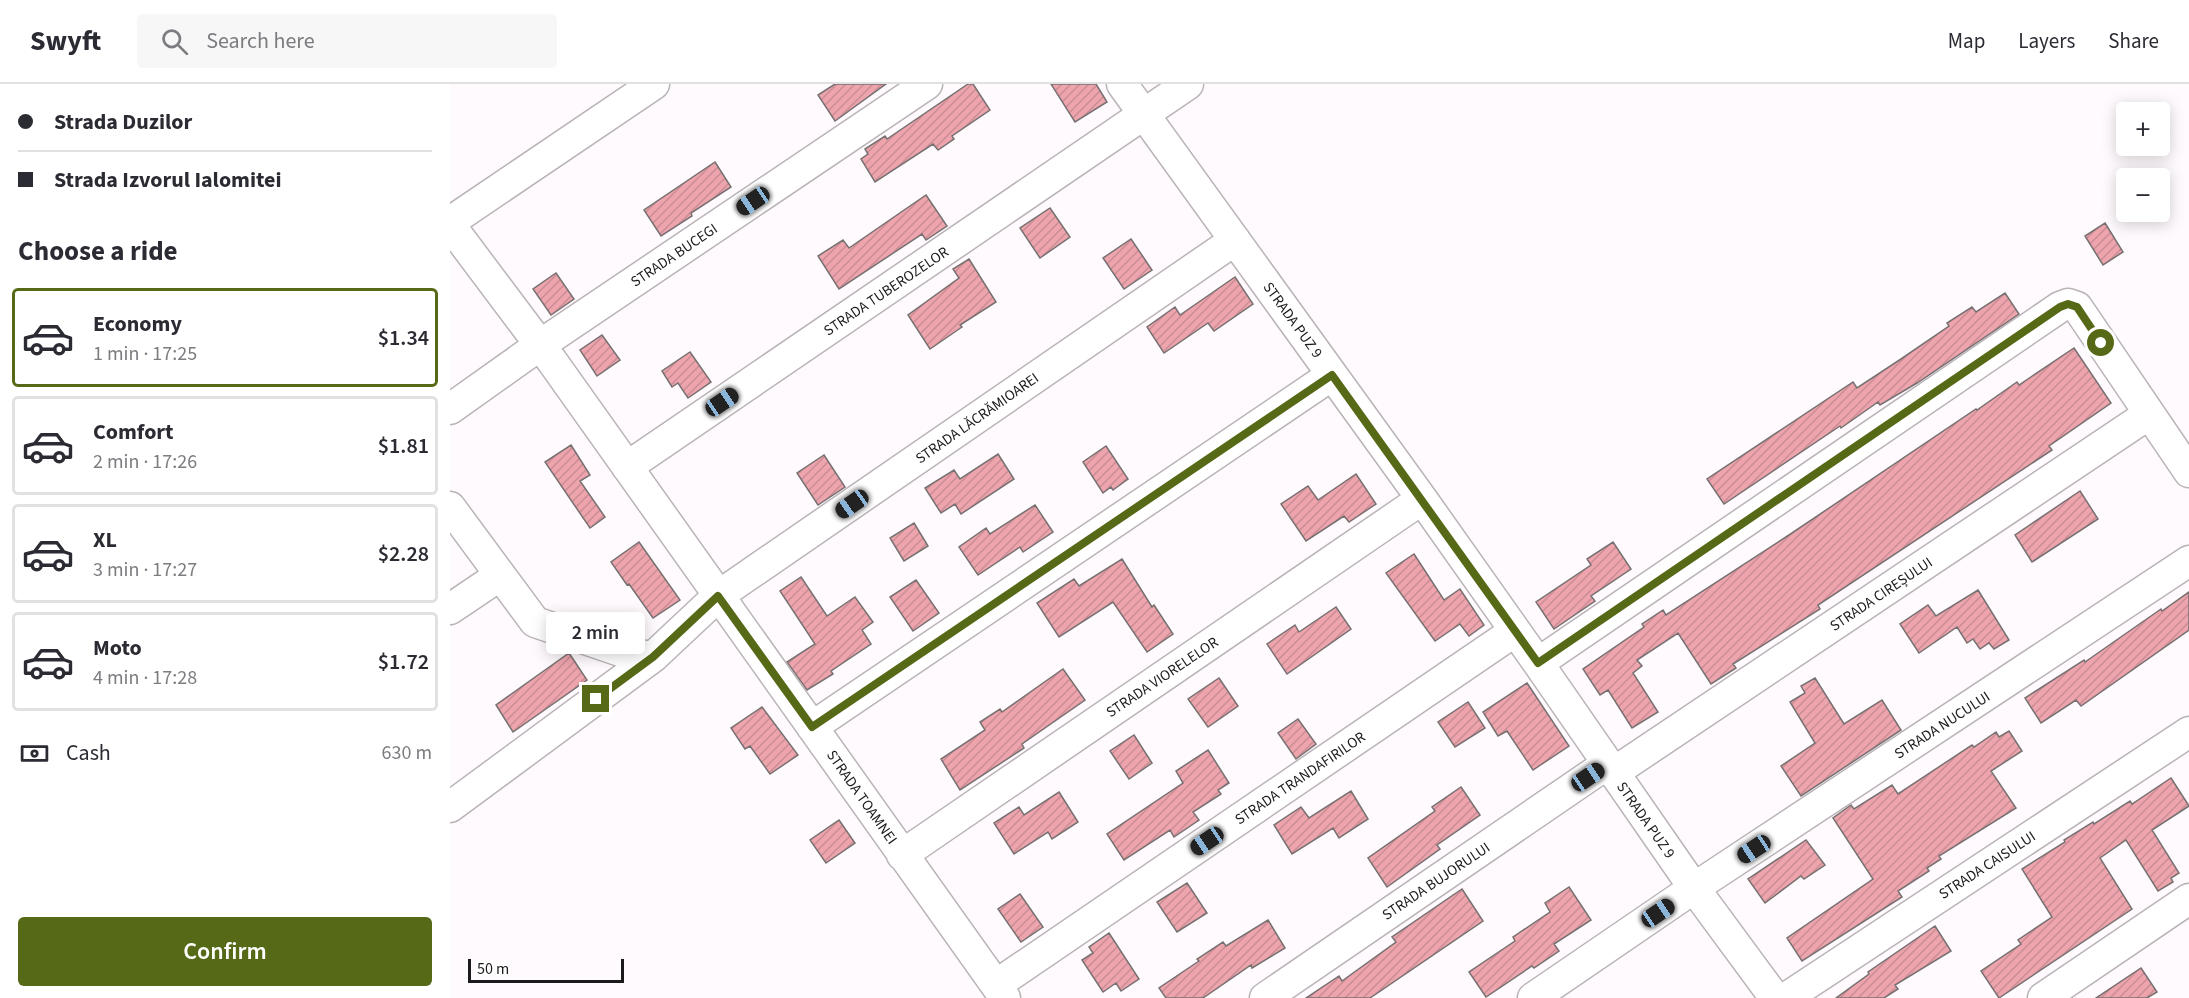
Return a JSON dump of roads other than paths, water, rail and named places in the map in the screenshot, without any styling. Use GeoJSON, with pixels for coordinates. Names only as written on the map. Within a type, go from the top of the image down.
{"type":"FeatureCollection","features":[{"type":"Feature","properties":{"kind":"street"},"geometry":{"type":"LineString","coordinates":[[450,223],[654,84]]}},
{"type":"Feature","properties":{"kind":"street","name":"STRADA BUCEGI"},"geometry":{"type":"LineString","coordinates":[[450,409],[546,353],[927,84]]}},
{"type":"Feature","properties":{"kind":"street","name":"STRADA PUZ 9"},"geometry":{"type":"LineString","coordinates":[[1122,84],[1422,499],[1694,888],[1775,998]]}},
{"type":"Feature","properties":{"kind":"street","name":"STRADA TUBEROZELOR"},"geometry":{"type":"LineString","coordinates":[[627,467],[1188,84]]}},
{"type":"Feature","properties":{"kind":"street","name":"STRADA TOAMNEI"},"geometry":{"type":"LineString","coordinates":[[450,223],[546,353],[1000,991]]}},
{"type":"Feature","properties":{"kind":"street","name":"STRADA LĂCRĂMIOAREI"},"geometry":{"type":"LineString","coordinates":[[450,807],[653,657],[718,596],[1235,240]]}},
{"type":"Feature","properties":{"kind":"street"},"geometry":{"type":"LineString","coordinates":[[1538,663],[2050,314],[2068,304],[2077,307],[2149,414],[2186,462]]}},
{"type":"Feature","properties":{"kind":"street"},"geometry":{"type":"LineString","coordinates":[[812,727],[1332,375]]}},
{"type":"Feature","properties":{"kind":"street","name":"STRADA CIREȘULUI"},"geometry":{"type":"LineString","coordinates":[[1610,768],[2149,414]]}},
{"type":"Feature","properties":{"kind":"street","name":"STRADA VIORELELOR"},"geometry":{"type":"LineString","coordinates":[[902,855],[1422,499]]}},
{"type":"Feature","properties":{"kind":"street"},"geometry":{"type":"LineString","coordinates":[[450,507],[535,622],[626,653],[653,657]]}},
{"type":"Feature","properties":{"kind":"street","name":"STRADA NUCULUI"},"geometry":{"type":"LineString","coordinates":[[1533,998],[1694,888],[2189,561]]}},
{"type":"Feature","properties":{"kind":"street"},"geometry":{"type":"LineString","coordinates":[[450,609],[499,576]]}},
{"type":"Feature","properties":{"kind":"street","name":"STRADA TRANDAFIRILOR"},"geometry":{"type":"LineString","coordinates":[[1000,991],[1515,631]]}},
{"type":"Feature","properties":{"kind":"street","name":"STRADA CAISULUI"},"geometry":{"type":"LineString","coordinates":[[1786,998],[2189,732]]}},
{"type":"Feature","properties":{"kind":"street","name":"STRADA BUJORULUI"},"geometry":{"type":"LineString","coordinates":[[1265,998],[1610,768]]}},
{"type":"Feature","properties":{"kind":"street"},"geometry":{"type":"LineString","coordinates":[[2043,998],[2189,899]]}}]}
